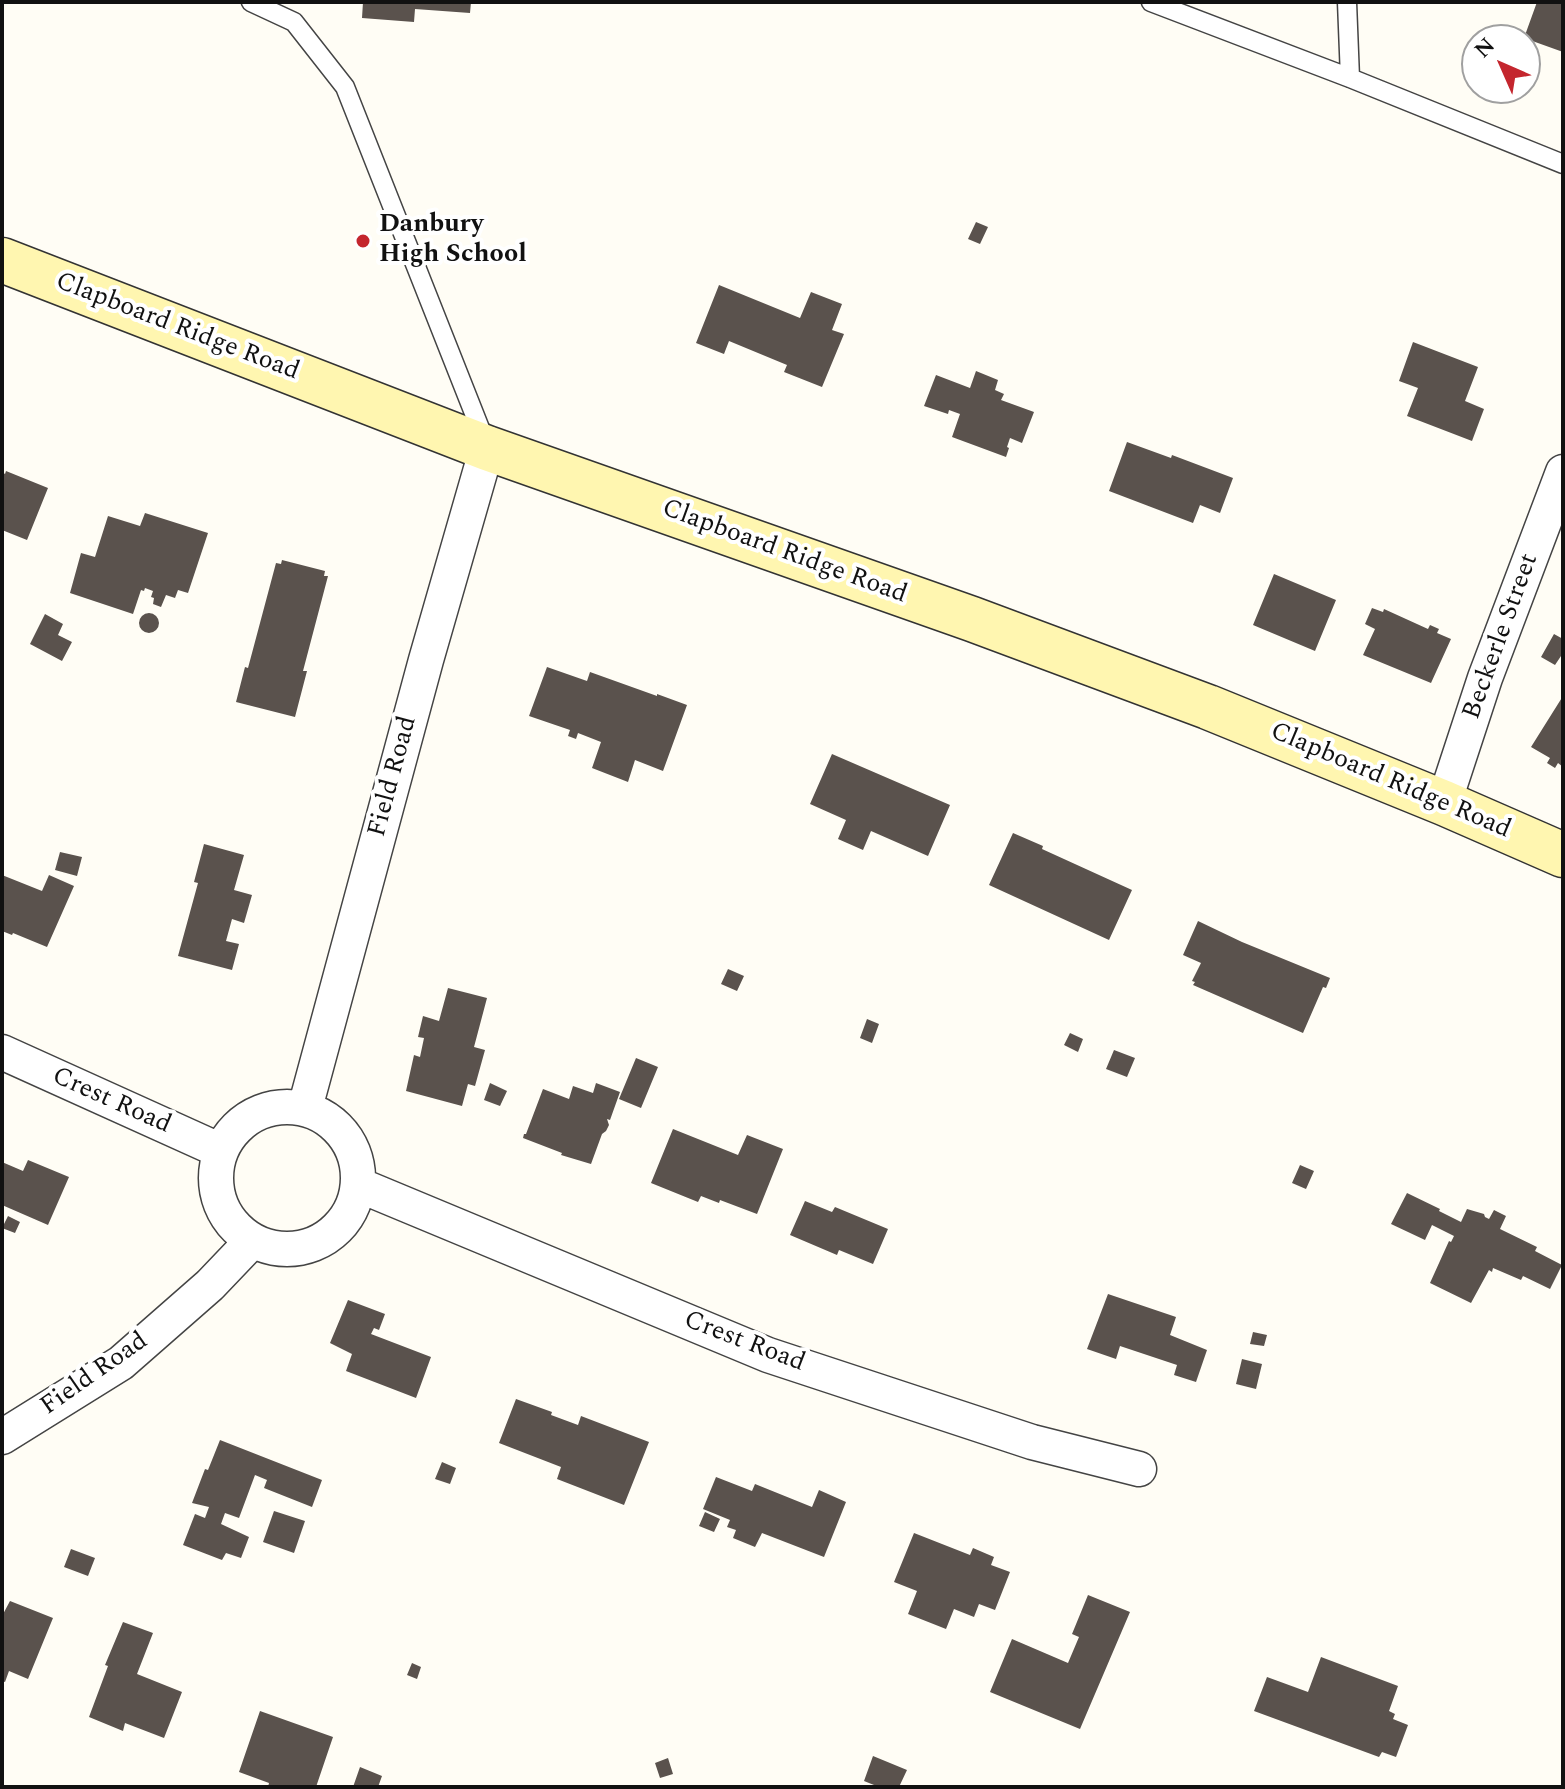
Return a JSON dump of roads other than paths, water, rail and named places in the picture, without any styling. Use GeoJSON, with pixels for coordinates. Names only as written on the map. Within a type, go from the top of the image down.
{"type":"FeatureCollection","features":[{"type":"Feature","properties":{"kind":"main road","name":"Clapboard Ridge Road"},"geometry":{"type":"LineString","coordinates":[[2,260],[487,448],[972,619],[1208,707],[1563,855]]}},
{"type":"Feature","properties":{"kind":"street","name":"Field Road"},"geometry":{"type":"LineString","coordinates":[[305,1108],[426,660],[487,448]]}},
{"type":"Feature","properties":{"kind":"street","name":"Beckerle Street"},"geometry":{"type":"LineString","coordinates":[[1444,803],[1485,678],[1563,472]]}},
{"type":"Feature","properties":{"kind":"street","name":"Crest Road"},"geometry":{"type":"LineString","coordinates":[[2,1052],[221,1151]]}},
{"type":"Feature","properties":{"kind":"street"},"geometry":{"type":"LineString","coordinates":[[280,1106],[305,1108],[329,1119],[347,1137],[357,1160],[359,1185],[351,1212],[332,1234],[307,1247],[279,1249],[252,1241],[232,1225],[220,1202],[215,1177],[221,1151],[235,1130],[255,1114],[280,1106]]}},
{"type":"Feature","properties":{"kind":"street","name":"Crest Road"},"geometry":{"type":"LineString","coordinates":[[359,1185],[768,1355],[1032,1442],[1139,1469]]}},
{"type":"Feature","properties":{"kind":"street","name":"Field Road"},"geometry":{"type":"LineString","coordinates":[[2,1437],[121,1363],[210,1285],[252,1241]]}},
{"type":"Feature","properties":{"kind":"lane"},"geometry":{"type":"LineString","coordinates":[[251,2],[294,22],[345,87],[487,448]]}},
{"type":"Feature","properties":{"kind":"lane"},"geometry":{"type":"LineString","coordinates":[[1151,2],[1563,164]]}},
{"type":"Feature","properties":{"kind":"lane"},"geometry":{"type":"LineString","coordinates":[[1347,2],[1350,78]]}},
{"type":"Feature","properties":{"kind":"place","name":"Danbury High School"},"geometry":{"type":"Point","coordinates":[363,241]}}]}
